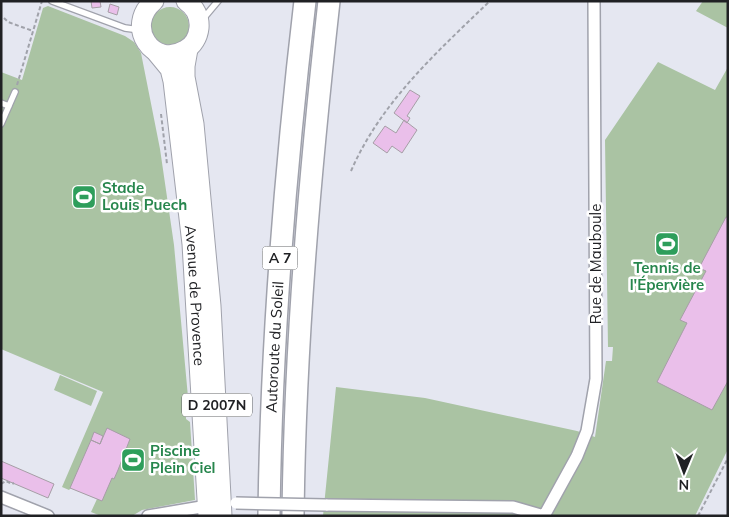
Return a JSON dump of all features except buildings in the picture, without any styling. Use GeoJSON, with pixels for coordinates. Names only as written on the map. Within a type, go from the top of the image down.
{"type":"FeatureCollection","features":[{"type":"Feature","properties":{"kind":"highway","name":"Autoroute du Soleil"},"geometry":{"type":"LineString","coordinates":[[269,516],[278,282],[290,132],[305,1]]}},
{"type":"Feature","properties":{"kind":"highway","name":"Autoroute du Soleil"},"geometry":{"type":"LineString","coordinates":[[293,516],[296,385],[302,284],[314,133],[329,1]]}},
{"type":"Feature","properties":{"kind":"main road"},"geometry":{"type":"LineString","coordinates":[[141,30],[143,13],[150,3]]}},
{"type":"Feature","properties":{"kind":"main road"},"geometry":{"type":"LineString","coordinates":[[191,3],[198,16],[199,24]]}},
{"type":"Feature","properties":{"kind":"main road","name":"Avenue de Provence"},"geometry":{"type":"LineString","coordinates":[[199,24],[197,38],[188,49],[185,77],[194,124],[211,306],[219,509]]}},
{"type":"Feature","properties":{"kind":"main road","name":"Avenue de Provence"},"geometry":{"type":"LineString","coordinates":[[141,30],[149,46],[170,69],[173,81],[219,509]]}},
{"type":"Feature","properties":{"kind":"main road"},"geometry":{"type":"LineString","coordinates":[[156,52],[173,55],[188,49]]}},
{"type":"Feature","properties":{"kind":"street","name":"Rue de Mauboule"},"geometry":{"type":"LineString","coordinates":[[148,516],[219,509],[326,505],[514,508],[525,509],[544,516],[577,456],[588,430],[596,379],[594,1]]}},
{"type":"Feature","properties":{"kind":"street"},"geometry":{"type":"LineString","coordinates":[[1,497],[48,516]]}},
{"type":"Feature","properties":{"kind":"lane"},"geometry":{"type":"LineString","coordinates":[[52,1],[126,28],[141,30]]}},
{"type":"Feature","properties":{"kind":"lane"},"geometry":{"type":"LineString","coordinates":[[199,24],[218,1]]}},
{"type":"Feature","properties":{"kind":"lane"},"geometry":{"type":"LineString","coordinates":[[1,124],[15,92]]}},
{"type":"Feature","properties":{"kind":"lane"},"geometry":{"type":"LineString","coordinates":[[1,103],[9,106]]}},
{"type":"Feature","properties":{"kind":"path"},"geometry":{"type":"LineString","coordinates":[[15,92],[42,1]]}},
{"type":"Feature","properties":{"kind":"path"},"geometry":{"type":"LineString","coordinates":[[351,171],[362,149],[407,83],[490,1]]}},
{"type":"Feature","properties":{"kind":"path"},"geometry":{"type":"LineString","coordinates":[[4,18],[8,22],[33,32]]}},
{"type":"Feature","properties":{"kind":"path"},"geometry":{"type":"LineString","coordinates":[[698,516],[728,458]]}},
{"type":"Feature","properties":{"kind":"path"},"geometry":{"type":"LineString","coordinates":[[1,484],[6,481],[14,483]]}},
{"type":"Feature","properties":{"kind":"green space"},"geometry":{"type":"Polygon","coordinates":[[[703,1],[728,1],[728,28],[696,11],[703,1]]]}},
{"type":"Feature","properties":{"kind":"green space","name":"Stade Louis Puech"},"geometry":{"type":"Polygon","coordinates":[[[48,6],[125,36],[134,42],[141,53],[160,149],[174,245],[189,408],[186,413],[186,419],[190,422],[195,500],[142,510],[132,516],[101,516],[91,512],[97,499],[71,488],[69,490],[62,487],[103,392],[1,349],[1,72],[22,80],[43,8],[48,6]]]}},
{"type":"Feature","properties":{"kind":"green space"},"geometry":{"type":"Polygon","coordinates":[[[170,7],[183,13],[189,26],[183,39],[170,45],[157,39],[151,26],[157,13],[170,7]]]}},
{"type":"Feature","properties":{"kind":"green space"},"geometry":{"type":"Polygon","coordinates":[[[658,62],[715,90],[728,67],[728,449],[695,516],[323,516],[336,387],[425,398],[577,431],[595,437],[606,361],[612,361],[613,347],[608,347],[605,140],[658,62]]]}},
{"type":"Feature","properties":{"kind":"green space"},"geometry":{"type":"Polygon","coordinates":[[[60,375],[97,391],[91,406],[54,390],[60,375]]]}},
{"type":"Feature","properties":{"kind":"place","name":"Stade Louis Puech"},"geometry":{"type":"Point","coordinates":[84,197]}},
{"type":"Feature","properties":{"kind":"place","name":"Tennis de l'Épervière"},"geometry":{"type":"Point","coordinates":[667,244]}},
{"type":"Feature","properties":{"kind":"place","name":"Piscine Plein Ciel"},"geometry":{"type":"Point","coordinates":[133,460]}}]}
